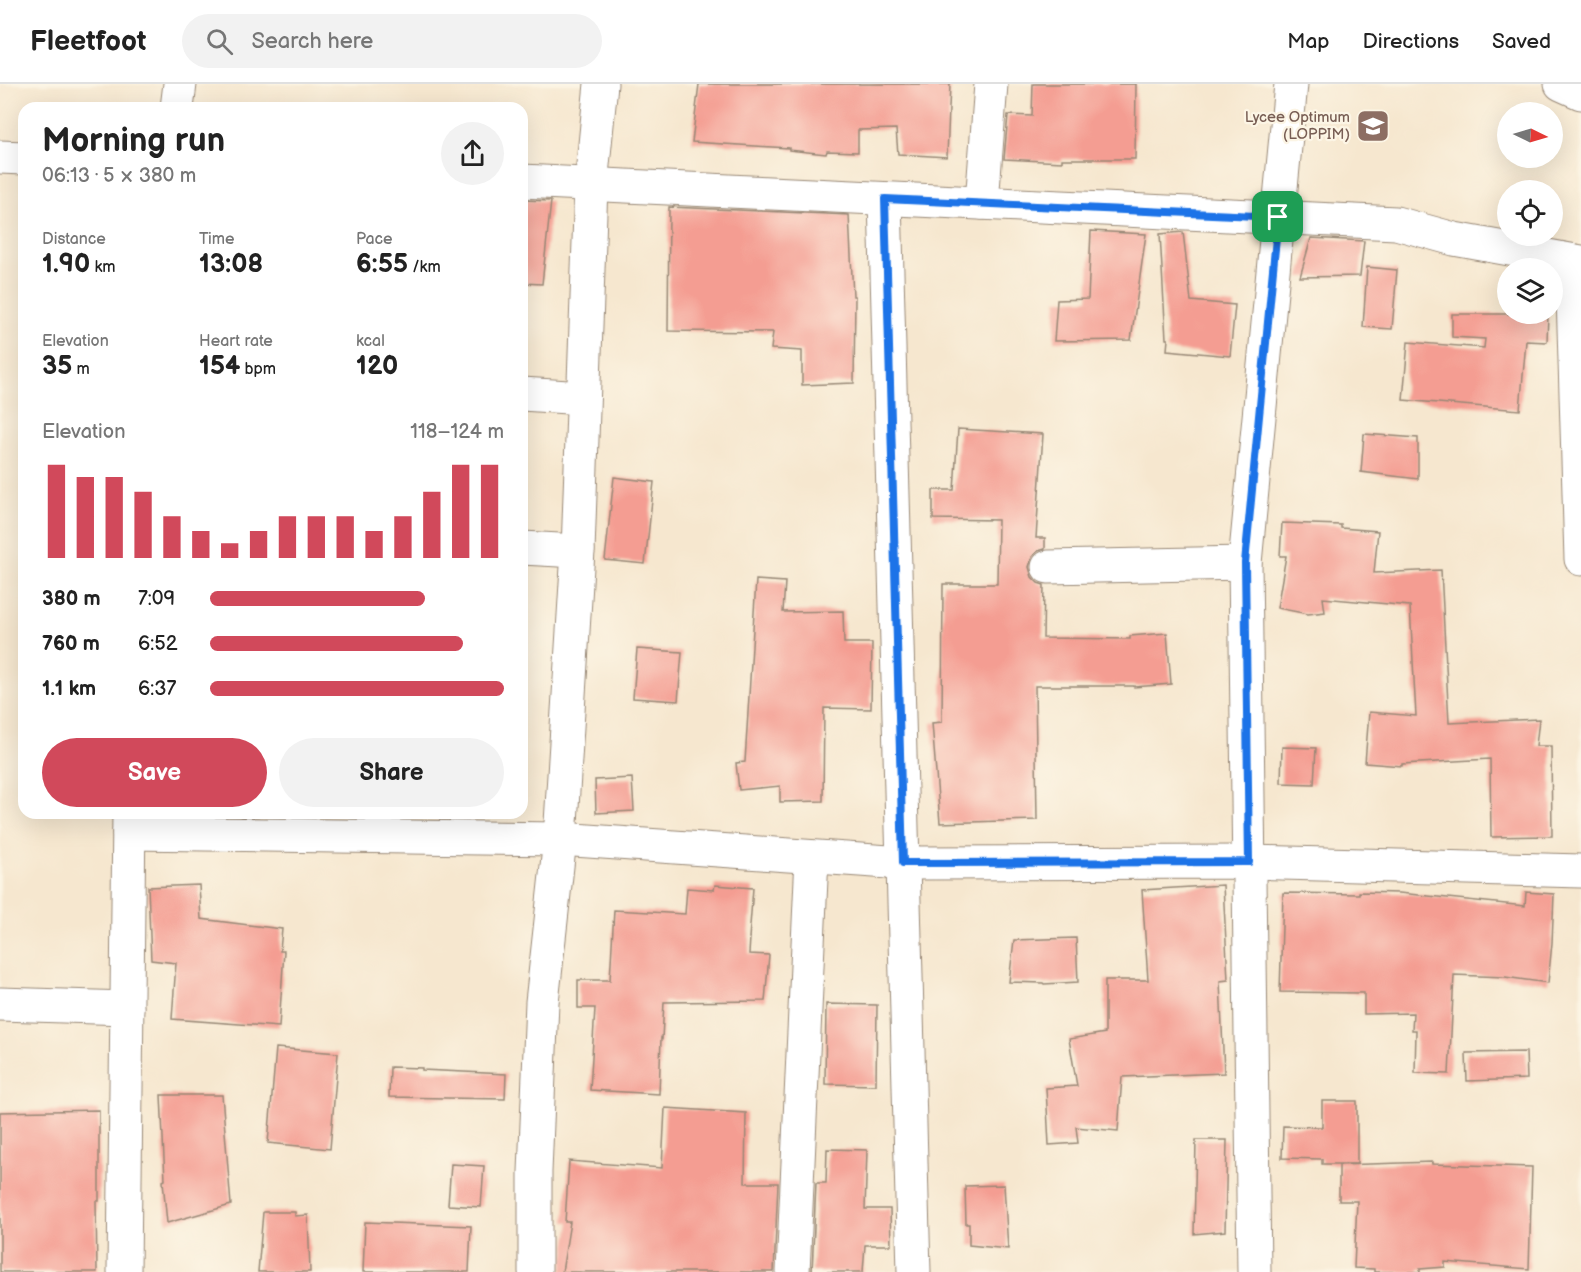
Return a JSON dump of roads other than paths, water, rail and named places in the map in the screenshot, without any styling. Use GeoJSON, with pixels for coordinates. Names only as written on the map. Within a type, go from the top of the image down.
{"type":"FeatureCollection","features":[{"type":"Feature","properties":{"kind":"street"},"geometry":{"type":"LineString","coordinates":[[178,102],[180,84]]}},
{"type":"Feature","properties":{"kind":"street"},"geometry":{"type":"LineString","coordinates":[[536,1272],[535,1172],[542,1002],[560,839],[578,551],[591,184],[601,84]]}},
{"type":"Feature","properties":{"kind":"street"},"geometry":{"type":"LineString","coordinates":[[982,203],[991,84]]}},
{"type":"Feature","properties":{"kind":"street"},"geometry":{"type":"LineString","coordinates":[[1254,1272],[1245,563],[1291,84]]}},
{"type":"Feature","properties":{"kind":"street"},"geometry":{"type":"LineString","coordinates":[[1561,84],[1581,93]]}},
{"type":"Feature","properties":{"kind":"street"},"geometry":{"type":"LineString","coordinates":[[0,157],[18,158]]}},
{"type":"Feature","properties":{"kind":"street"},"geometry":{"type":"LineString","coordinates":[[528,181],[1396,223],[1454,239],[1577,262],[1581,559]]}},
{"type":"Feature","properties":{"kind":"street"},"geometry":{"type":"LineString","coordinates":[[885,199],[914,1272]]}},
{"type":"Feature","properties":{"kind":"street"},"geometry":{"type":"LineString","coordinates":[[528,394],[583,399]]}},
{"type":"Feature","properties":{"kind":"street"},"geometry":{"type":"LineString","coordinates":[[528,548],[578,551]]}},
{"type":"Feature","properties":{"kind":"street"},"geometry":{"type":"LineString","coordinates":[[1048,567],[1245,563]]}},
{"type":"Feature","properties":{"kind":"street"},"geometry":{"type":"LineString","coordinates":[[124,1272],[129,823],[560,839],[903,863],[1249,862],[1581,871]]}},
{"type":"Feature","properties":{"kind":"street"},"geometry":{"type":"LineString","coordinates":[[793,1272],[812,856]]}},
{"type":"Feature","properties":{"kind":"street"},"geometry":{"type":"LineString","coordinates":[[0,1004],[127,1008]]}},
{"type":"Feature","properties":{"kind":"place","name":"Lycee Optimum (LOPPIM)"},"geometry":{"type":"Point","coordinates":[1373,126]}}]}
